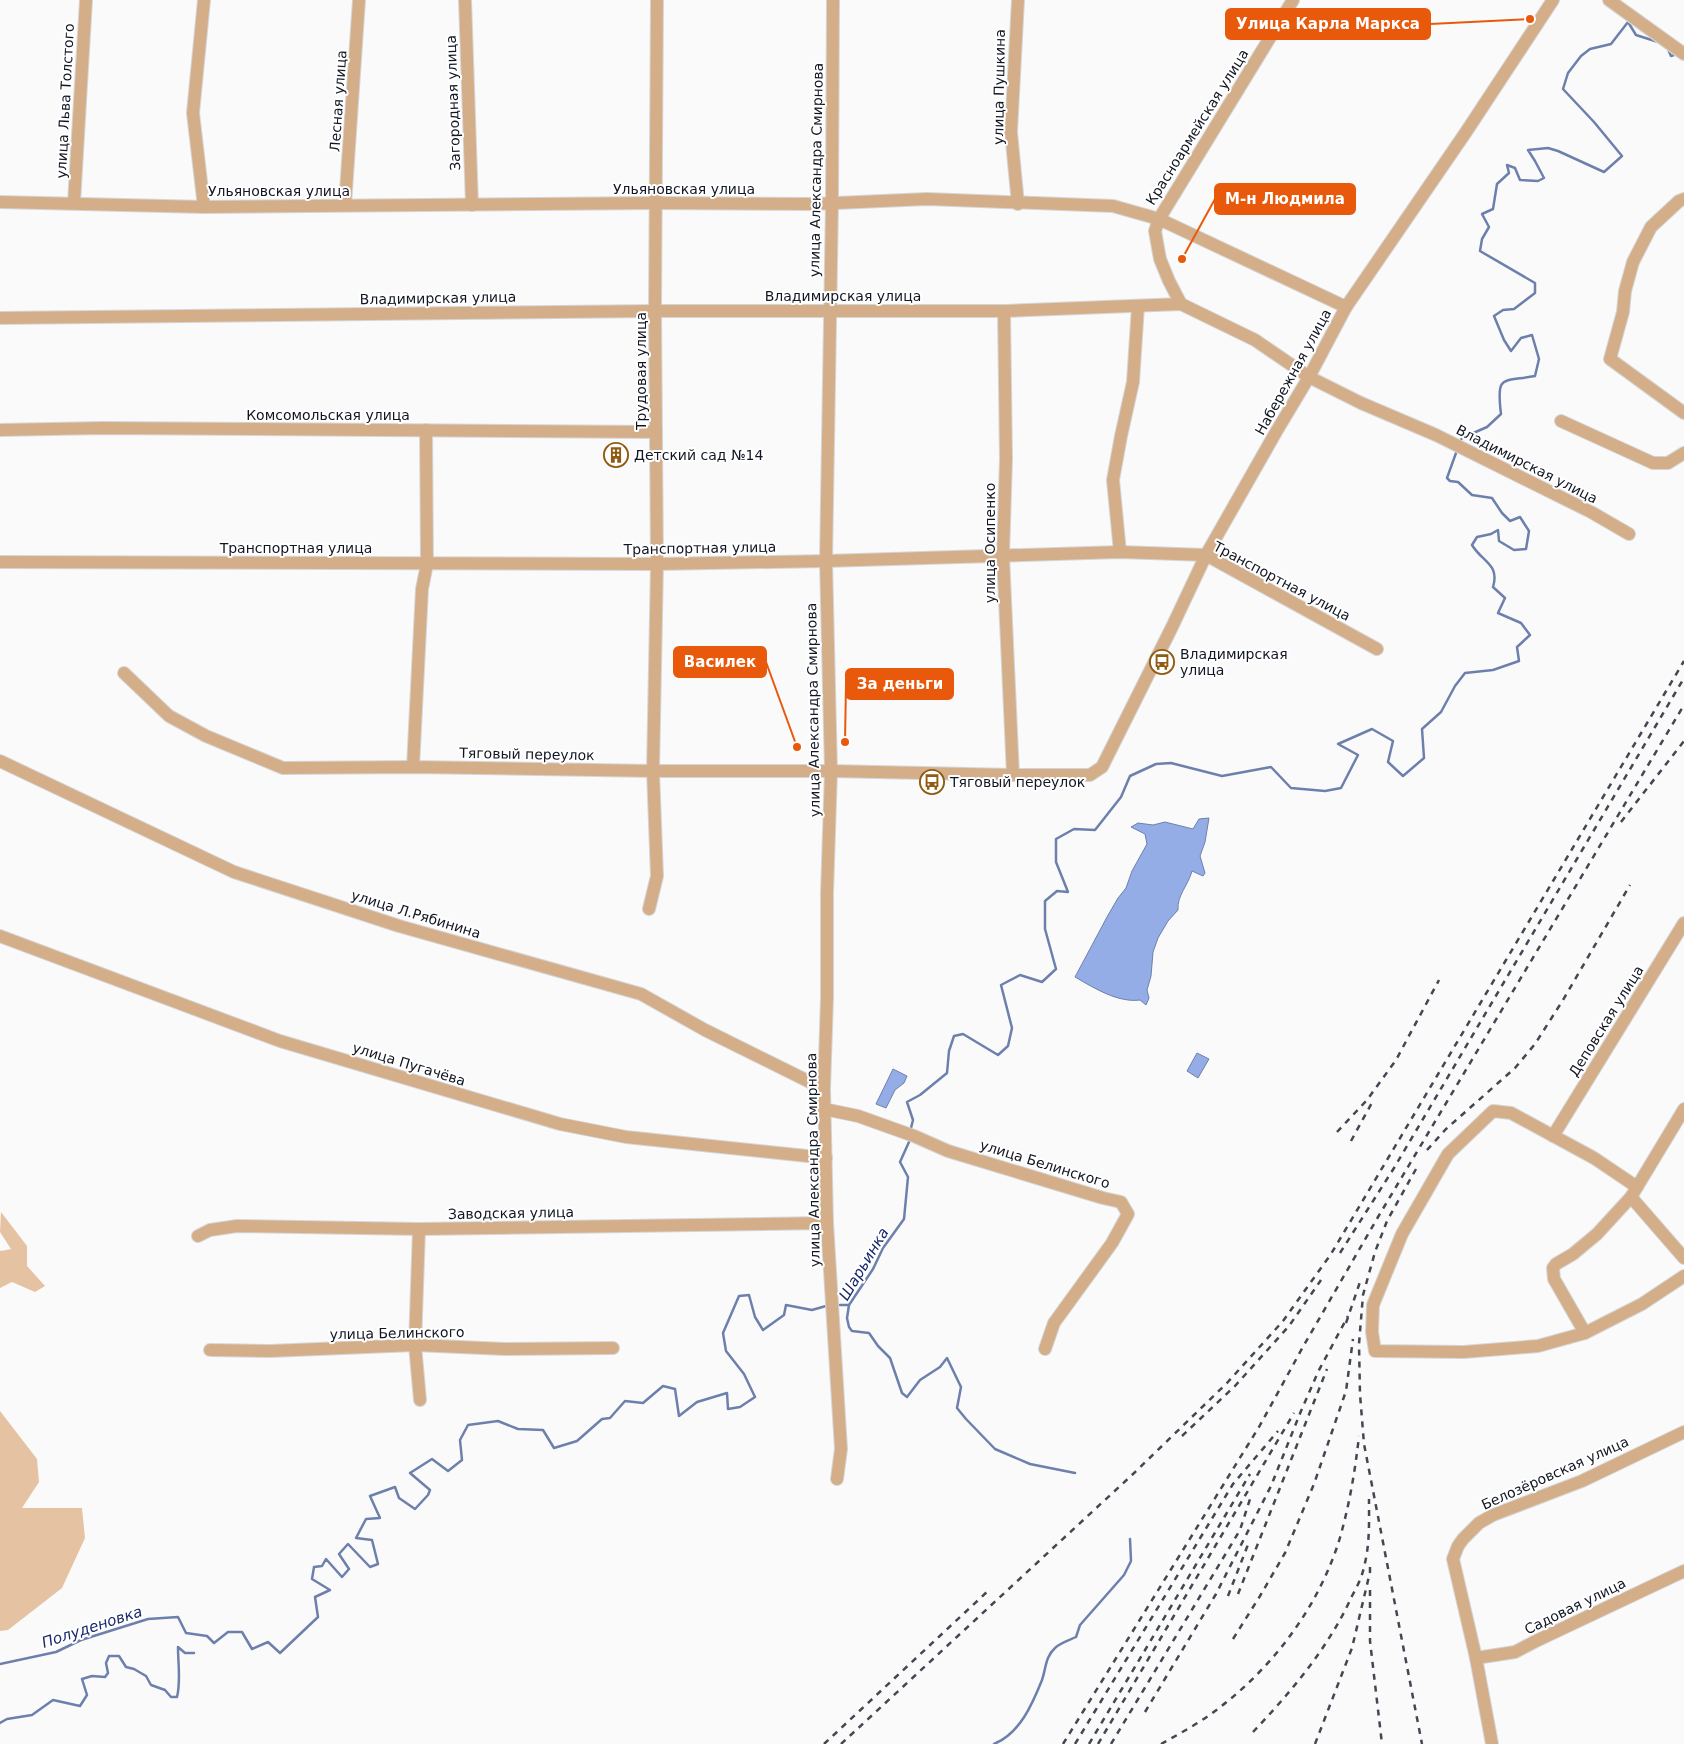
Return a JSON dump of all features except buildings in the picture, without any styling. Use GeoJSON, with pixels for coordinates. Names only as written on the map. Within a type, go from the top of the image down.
{"type":"FeatureCollection","features":[{"type":"Feature","properties":{"kind":"street","name":"улица Льва Толстого"},"geometry":{"type":"LineString","coordinates":[[74,203],[86,0]]}},
{"type":"Feature","properties":{"kind":"street"},"geometry":{"type":"LineString","coordinates":[[204,0],[193,112],[204,206]]}},
{"type":"Feature","properties":{"kind":"street","name":"Лесная улица"},"geometry":{"type":"LineString","coordinates":[[345,205],[360,0]]}},
{"type":"Feature","properties":{"kind":"street","name":"Загородная улица"},"geometry":{"type":"LineString","coordinates":[[465,0],[472,205]]}},
{"type":"Feature","properties":{"kind":"street","name":"Трудовая улица"},"geometry":{"type":"LineString","coordinates":[[649,909],[657,876],[653,771],[657,564],[655,311],[657,0]]}},
{"type":"Feature","properties":{"kind":"street","name":"улица Александра Смирнова"},"geometry":{"type":"LineString","coordinates":[[833,0],[832,203],[826,562],[831,771],[824,1110],[827,1224],[841,1449],[837,1479]]}},
{"type":"Feature","properties":{"kind":"street","name":"улица Пушкина"},"geometry":{"type":"LineString","coordinates":[[1018,0],[1011,132],[1018,204]]}},
{"type":"Feature","properties":{"kind":"street","name":"Красноармейская улица"},"geometry":{"type":"LineString","coordinates":[[1181,304],[1160,259],[1155,231],[1159,219],[1293,0]]}},
{"type":"Feature","properties":{"kind":"street","name":"Набережная улица"},"geometry":{"type":"LineString","coordinates":[[1090,775],[1102,767],[1172,628],[1206,555],[1309,377],[1346,307],[1466,132],[1553,0]]}},
{"type":"Feature","properties":{"kind":"street"},"geometry":{"type":"LineString","coordinates":[[1609,0],[1684,54]]}},
{"type":"Feature","properties":{"kind":"street"},"geometry":{"type":"LineString","coordinates":[[1684,199],[1679,201],[1651,228],[1633,262],[1625,291],[1623,312],[1610,359],[1684,413]]}},
{"type":"Feature","properties":{"kind":"street","name":"Ульяновская улица"},"geometry":{"type":"LineString","coordinates":[[0,202],[204,206],[832,203],[927,200],[1113,206],[1159,219],[1346,307]]}},
{"type":"Feature","properties":{"kind":"street","name":"Владимирская улица"},"geometry":{"type":"LineString","coordinates":[[0,318],[655,311],[1004,311],[1181,304],[1255,340],[1309,377],[1361,403],[1436,435],[1590,512],[1629,534]]}},
{"type":"Feature","properties":{"kind":"street"},"geometry":{"type":"LineString","coordinates":[[1120,552],[1113,480],[1133,382],[1138,306]]}},
{"type":"Feature","properties":{"kind":"street","name":"улица Осипенко"},"geometry":{"type":"LineString","coordinates":[[1004,311],[1006,459],[1003,556],[1013,775]]}},
{"type":"Feature","properties":{"kind":"street"},"geometry":{"type":"LineString","coordinates":[[1561,421],[1653,463],[1668,463],[1684,453]]}},
{"type":"Feature","properties":{"kind":"street","name":"Комсомольская улица"},"geometry":{"type":"LineString","coordinates":[[0,430],[102,428],[656,432]]}},
{"type":"Feature","properties":{"kind":"street"},"geometry":{"type":"LineString","coordinates":[[413,767],[422,589],[427,564],[426,430]]}},
{"type":"Feature","properties":{"kind":"street","name":"Транспортная улица"},"geometry":{"type":"LineString","coordinates":[[0,562],[657,564],[826,562],[1120,552],[1206,555],[1377,649]]}},
{"type":"Feature","properties":{"kind":"street","name":"Тяговый переулок"},"geometry":{"type":"LineString","coordinates":[[124,673],[170,716],[206,736],[283,768],[413,767],[1090,775]]}},
{"type":"Feature","properties":{"kind":"street","name":"улица Л.Рябинина"},"geometry":{"type":"LineString","coordinates":[[0,761],[234,872],[398,926],[641,994],[705,1030],[824,1089]]}},
{"type":"Feature","properties":{"kind":"street","name":"Деповская улица"},"geometry":{"type":"LineString","coordinates":[[1553,1136],[1684,923]]}},
{"type":"Feature","properties":{"kind":"street","name":"улица Пугачёва"},"geometry":{"type":"LineString","coordinates":[[0,936],[280,1041],[560,1124],[626,1137],[826,1158]]}},
{"type":"Feature","properties":{"kind":"street"},"geometry":{"type":"LineString","coordinates":[[1585,1334],[1554,1279],[1553,1268],[1597,1234],[1634,1192],[1684,1109]]}},
{"type":"Feature","properties":{"kind":"street","name":"улица Белинского"},"geometry":{"type":"LineString","coordinates":[[824,1110],[858,1116],[914,1136],[948,1151],[1121,1202],[1128,1214],[1112,1243],[1054,1323],[1045,1349]]}},
{"type":"Feature","properties":{"kind":"street"},"geometry":{"type":"LineString","coordinates":[[1684,1258],[1634,1192],[1594,1158],[1511,1113],[1493,1111],[1448,1154],[1402,1234],[1372,1305],[1372,1332],[1375,1351],[1464,1352],[1538,1346],[1585,1334],[1642,1304],[1684,1276]]}},
{"type":"Feature","properties":{"kind":"street","name":"Заводская улица"},"geometry":{"type":"LineString","coordinates":[[198,1236],[210,1230],[237,1226],[419,1230],[827,1224]]}},
{"type":"Feature","properties":{"kind":"street"},"geometry":{"type":"LineString","coordinates":[[419,1230],[414,1345],[420,1400]]}},
{"type":"Feature","properties":{"kind":"street","name":"улица Белинского"},"geometry":{"type":"LineString","coordinates":[[210,1350],[270,1352],[414,1345],[505,1349],[613,1348]]}},
{"type":"Feature","properties":{"kind":"street","name":"Белозёровская улица"},"geometry":{"type":"LineString","coordinates":[[1476,1658],[1453,1559],[1463,1539],[1479,1523],[1493,1515],[1582,1481],[1684,1432]]}},
{"type":"Feature","properties":{"kind":"street","name":"Садовая улица"},"geometry":{"type":"LineString","coordinates":[[1476,1658],[1515,1652],[1684,1571]]}},
{"type":"Feature","properties":{"kind":"street"},"geometry":{"type":"LineString","coordinates":[[1476,1658],[1492,1744]]}},
{"type":"Feature","properties":{"kind":"shaded area"},"geometry":{"type":"Polygon","coordinates":[[[1,1212],[27,1246],[27,1266],[45,1286],[35,1292],[12,1282],[0,1288],[0,1250],[11,1249],[0,1232],[1,1212]]]}},
{"type":"Feature","properties":{"kind":"shaded area"},"geometry":{"type":"Polygon","coordinates":[[[0,1411],[37,1459],[39,1482],[22,1508],[82,1508],[85,1538],[62,1588],[8,1630],[0,1631],[0,1411]]]}},
{"type":"Feature","properties":{"kind":"water"},"geometry":{"type":"Polygon","coordinates":[[[1209,818],[1205,842],[1200,856],[1205,873],[1203,876],[1192,871],[1179,900],[1178,910],[1168,921],[1158,938],[1153,952],[1151,976],[1147,990],[1149,998],[1146,1005],[1140,1000],[1123,999],[1106,994],[1075,977],[1107,917],[1126,888],[1132,871],[1147,844],[1145,834],[1131,827],[1138,823],[1153,825],[1165,822],[1193,829],[1199,819],[1209,818]]]}},
{"type":"Feature","properties":{"kind":"water"},"geometry":{"type":"Polygon","coordinates":[[[1197,1053],[1209,1059],[1198,1078],[1187,1071],[1197,1053]]]}},
{"type":"Feature","properties":{"kind":"water"},"geometry":{"type":"Polygon","coordinates":[[[893,1069],[907,1076],[904,1083],[895,1090],[886,1108],[876,1104],[893,1069]]]}},
{"type":"Feature","properties":{"kind":"waterway","name":"Шарьинка"},"geometry":{"type":"LineString","coordinates":[[1461,440],[1487,427],[1501,414],[1501,386],[1508,380],[1535,376],[1539,359],[1532,335],[1521,338],[1511,351],[1494,316],[1503,310],[1514,309],[1535,293],[1535,283],[1480,251],[1482,239],[1489,227],[1482,214],[1493,209],[1497,184],[1509,173],[1507,165],[1515,168],[1520,180],[1538,181],[1544,178],[1528,150],[1548,148],[1604,172],[1622,156],[1563,89],[1568,73],[1581,56],[1590,49],[1611,44],[1628,22],[1636,35],[1658,42]]}},
{"type":"Feature","properties":{"kind":"waterway","name":"Шарьинка"},"geometry":{"type":"LineString","coordinates":[[1668,49],[1671,56],[1674,55]]}},
{"type":"Feature","properties":{"kind":"waterway","name":"Шарьинка"},"geometry":{"type":"LineString","coordinates":[[911,1128],[913,1120],[907,1102],[920,1095],[947,1073],[949,1051],[954,1036],[963,1034],[998,1055],[1008,1046],[1012,1028],[1001,985],[1020,975],[1042,982],[1056,969],[1045,929],[1045,901],[1057,891],[1068,892],[1056,862],[1056,839],[1074,829],[1095,830],[1121,797],[1130,776],[1156,764],[1171,763],[1222,776],[1271,767],[1291,788],[1325,791],[1341,788],[1358,755],[1338,744],[1372,729],[1393,741],[1388,762],[1403,776],[1424,758],[1422,729],[1441,712],[1455,686],[1465,673],[1493,670],[1519,661],[1517,647],[1530,635],[1521,623],[1498,613],[1505,598],[1493,587],[1495,579],[1492,568],[1472,545],[1477,537],[1491,534],[1498,530],[1499,541],[1514,550],[1526,549],[1529,531],[1520,517],[1510,521],[1492,498],[1472,495],[1458,482],[1450,481],[1447,478],[1456,453]]}},
{"type":"Feature","properties":{"kind":"waterway","name":"Шарьинка"},"geometry":{"type":"LineString","coordinates":[[909,1142],[900,1162],[908,1177],[904,1219],[883,1248],[873,1269],[849,1305],[847,1318],[849,1327],[852,1331],[869,1333],[890,1358],[902,1393],[907,1397],[920,1380],[940,1367],[947,1358],[961,1387],[957,1408],[995,1449],[1030,1464],[1075,1473]]}},
{"type":"Feature","properties":{"kind":"waterway","name":"Полуденовка"},"geometry":{"type":"LineString","coordinates":[[0,1664],[56,1652],[81,1640],[148,1619],[178,1617],[186,1633],[207,1636],[214,1643],[228,1632],[242,1632],[252,1649],[268,1642],[280,1653],[318,1617],[315,1597],[330,1590],[312,1579],[314,1567],[322,1566],[326,1559],[342,1577],[349,1569],[339,1554],[348,1544],[370,1567],[378,1564],[372,1540],[356,1538],[366,1519],[380,1518],[370,1496],[395,1487],[399,1498],[415,1509],[428,1495],[430,1490],[410,1473],[432,1459],[448,1471],[462,1460],[460,1440],[468,1425],[498,1421],[518,1429],[543,1430],[554,1448],[577,1441],[602,1419],[610,1418],[625,1401],[643,1403],[663,1386],[675,1389],[679,1416],[697,1402],[727,1393],[728,1409],[740,1407],[755,1397],[744,1374],[726,1351],[723,1333],[739,1296],[749,1295],[755,1317],[763,1330],[784,1315],[786,1305],[812,1310],[826,1306]]}},
{"type":"Feature","properties":{"kind":"waterway","name":"Полуденовка"},"geometry":{"type":"LineString","coordinates":[[840,1305],[849,1305]]}},
{"type":"Feature","properties":{"kind":"waterway","name":"Шарьинка"},"geometry":{"type":"LineString","coordinates":[[994,1744],[1011,1733],[1024,1717],[1038,1689],[1048,1659],[1055,1648],[1076,1637],[1080,1625],[1124,1575],[1131,1561],[1130,1539]]}},
{"type":"Feature","properties":{"kind":"waterway"},"geometry":{"type":"LineString","coordinates":[[0,1723],[7,1719],[32,1715],[53,1700],[80,1706],[87,1695],[82,1679],[92,1676],[105,1677],[108,1673],[106,1663],[109,1656],[119,1656],[126,1667],[146,1676],[151,1685],[165,1690],[171,1697],[177,1697],[179,1679],[178,1647],[185,1653],[194,1653]]}},
{"type":"Feature","properties":{"kind":"railway"},"geometry":{"type":"LineString","coordinates":[[841,1744],[1132,1475],[1227,1383],[1283,1321],[1331,1254],[1684,661]]}},
{"type":"Feature","properties":{"kind":"railway"},"geometry":{"type":"LineString","coordinates":[[1340,1253],[1394,1168],[1684,678]]}},
{"type":"Feature","properties":{"kind":"railway"},"geometry":{"type":"LineString","coordinates":[[1063,1744],[1259,1427],[1378,1217],[1684,705]]}},
{"type":"Feature","properties":{"kind":"railway"},"geometry":{"type":"LineString","coordinates":[[1621,822],[1684,741]]}},
{"type":"Feature","properties":{"kind":"railway"},"geometry":{"type":"LineString","coordinates":[[1427,1150],[1446,1129],[1515,1068],[1535,1044],[1630,885]]}},
{"type":"Feature","properties":{"kind":"railway"},"geometry":{"type":"LineString","coordinates":[[1337,1132],[1367,1100],[1396,1060],[1439,980]]}},
{"type":"Feature","properties":{"kind":"railway"},"geometry":{"type":"LineString","coordinates":[[1351,1141],[1374,1099]]}},
{"type":"Feature","properties":{"kind":"railway"},"geometry":{"type":"LineString","coordinates":[[1416,1169],[1387,1221],[1375,1252],[1363,1295],[1359,1344],[1364,1444],[1422,1744]]}},
{"type":"Feature","properties":{"kind":"railway"},"geometry":{"type":"LineString","coordinates":[[1182,1436],[1235,1386],[1289,1326],[1321,1280]]}},
{"type":"Feature","properties":{"kind":"railway"},"geometry":{"type":"LineString","coordinates":[[1346,1323],[1360,1282]]}},
{"type":"Feature","properties":{"kind":"railway"},"geometry":{"type":"LineString","coordinates":[[1145,1712],[1216,1594],[1271,1486],[1318,1372],[1348,1316]]}},
{"type":"Feature","properties":{"kind":"railway"},"geometry":{"type":"LineString","coordinates":[[1233,1639],[1285,1553],[1314,1484],[1346,1391],[1353,1339]]}},
{"type":"Feature","properties":{"kind":"railway"},"geometry":{"type":"LineString","coordinates":[[1238,1594],[1327,1369]]}},
{"type":"Feature","properties":{"kind":"railway"},"geometry":{"type":"LineString","coordinates":[[1098,1744],[1294,1413]]}},
{"type":"Feature","properties":{"kind":"railway"},"geometry":{"type":"LineString","coordinates":[[1075,1744],[1233,1484],[1278,1431]]}},
{"type":"Feature","properties":{"kind":"railway"},"geometry":{"type":"LineString","coordinates":[[1161,1744],[1205,1718],[1239,1691],[1276,1654],[1306,1612],[1319,1589],[1339,1541],[1356,1463],[1359,1436]]}},
{"type":"Feature","properties":{"kind":"railway"},"geometry":{"type":"LineString","coordinates":[[1089,1744],[1250,1474]]}},
{"type":"Feature","properties":{"kind":"railway"},"geometry":{"type":"LineString","coordinates":[[1111,1744],[1240,1530],[1251,1496]]}},
{"type":"Feature","properties":{"kind":"railway"},"geometry":{"type":"LineString","coordinates":[[1253,1732],[1295,1685],[1321,1651],[1356,1589],[1363,1571],[1367,1550],[1369,1499]]}},
{"type":"Feature","properties":{"kind":"railway"},"geometry":{"type":"LineString","coordinates":[[1228,1596],[1249,1542]]}},
{"type":"Feature","properties":{"kind":"railway"},"geometry":{"type":"LineString","coordinates":[[1315,1744],[1352,1648],[1370,1572],[1370,1563]]}},
{"type":"Feature","properties":{"kind":"railway"},"geometry":{"type":"LineString","coordinates":[[824,1744],[989,1590]]}},
{"type":"Feature","properties":{"kind":"railway"},"geometry":{"type":"LineString","coordinates":[[1370,1590],[1370,1641],[1382,1744]]}},
{"type":"Feature","properties":{"kind":"place","name":"Улица Карла Маркса"},"geometry":{"type":"Point","coordinates":[1530,19]}},
{"type":"Feature","properties":{"kind":"place","name":"М-н Людмила"},"geometry":{"type":"Point","coordinates":[1182,259]}},
{"type":"Feature","properties":{"kind":"place","name":"Детский сад №14"},"geometry":{"type":"Point","coordinates":[616,455]}},
{"type":"Feature","properties":{"kind":"place","name":"Владимирская улица"},"geometry":{"type":"Point","coordinates":[1162,662]}},
{"type":"Feature","properties":{"kind":"place","name":"За деньги"},"geometry":{"type":"Point","coordinates":[845,742]}},
{"type":"Feature","properties":{"kind":"place","name":"Василек"},"geometry":{"type":"Point","coordinates":[797,747]}},
{"type":"Feature","properties":{"kind":"place","name":"Тяговый переулок"},"geometry":{"type":"Point","coordinates":[932,782]}}]}
